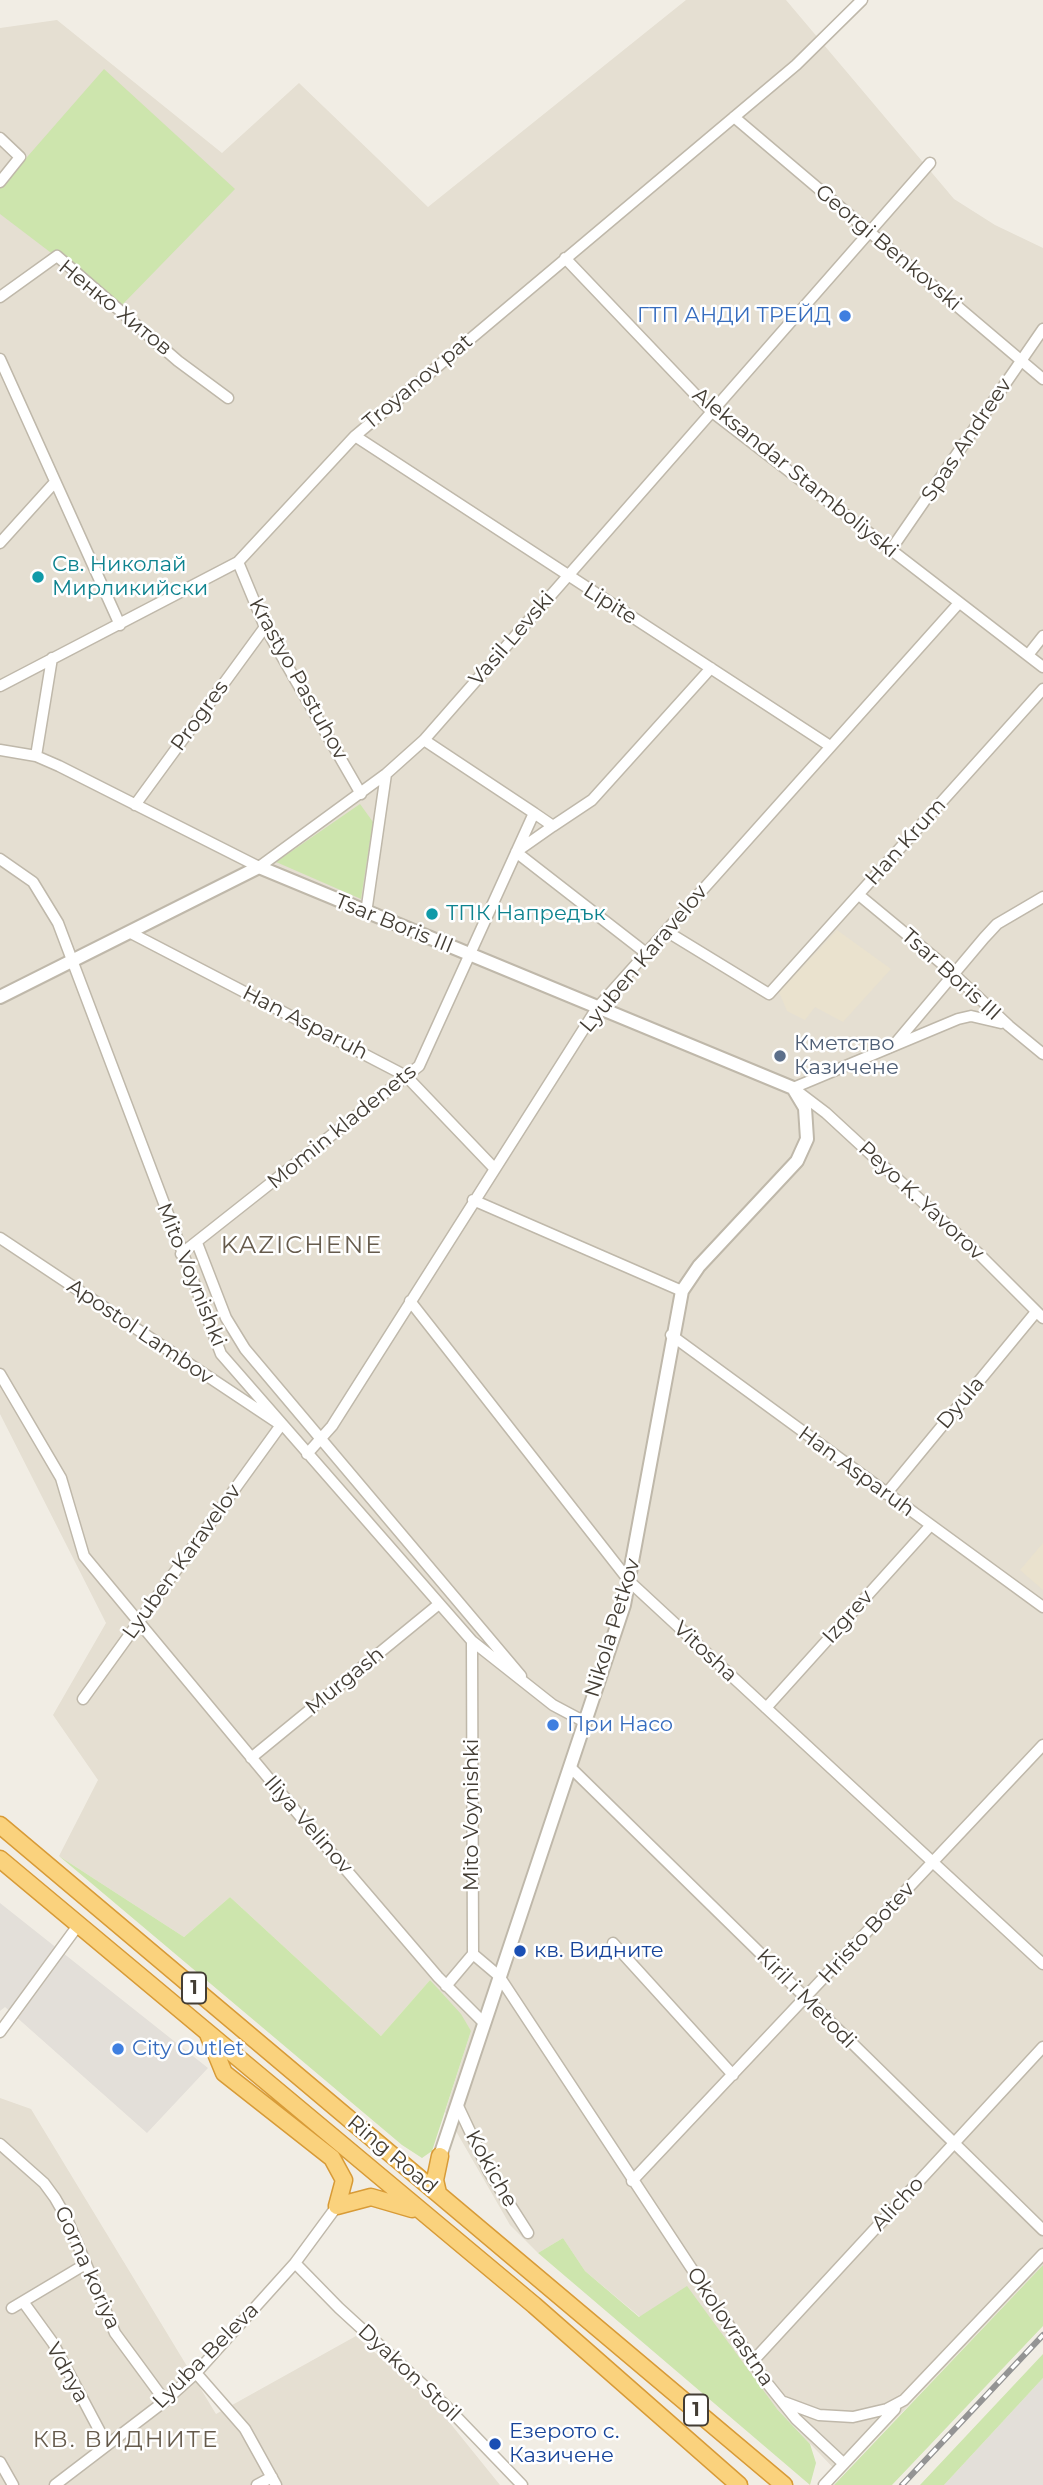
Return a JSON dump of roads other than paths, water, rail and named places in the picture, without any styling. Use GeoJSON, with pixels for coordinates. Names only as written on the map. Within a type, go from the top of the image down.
{"type":"FeatureCollection","features":[{"type":"Feature","properties":{"kind":"highway","name":"Ring Road"},"geometry":{"type":"LineString","coordinates":[[0,1825],[784,2485]]}},
{"type":"Feature","properties":{"kind":"highway","name":"Ring Road"},"geometry":{"type":"LineString","coordinates":[[0,1859],[590,2353],[740,2485]]}},
{"type":"Feature","properties":{"kind":"highway"},"geometry":{"type":"LineString","coordinates":[[207,2032],[224,2073],[332,2158],[344,2180],[337,2206],[371,2197],[423,2213]]}},
{"type":"Feature","properties":{"kind":"highway"},"geometry":{"type":"LineString","coordinates":[[406,2167],[423,2165],[440,2156]]}},
{"type":"Feature","properties":{"kind":"highway"},"geometry":{"type":"LineString","coordinates":[[438,2193],[435,2180],[440,2156]]}},
{"type":"Feature","properties":{"kind":"street","name":"Troyanov pat"},"geometry":{"type":"LineString","coordinates":[[0,686],[238,562],[355,436],[734,117],[817,44],[862,0]]}},
{"type":"Feature","properties":{"kind":"street","name":"Georgi Benkovski"},"geometry":{"type":"LineString","coordinates":[[734,117],[1043,379]]}},
{"type":"Feature","properties":{"kind":"street"},"geometry":{"type":"LineString","coordinates":[[0,138],[20,157],[0,181]]}},
{"type":"Feature","properties":{"kind":"street","name":"Vasil Levski"},"geometry":{"type":"LineString","coordinates":[[0,997],[259,867],[386,775],[424,740],[930,163]]}},
{"type":"Feature","properties":{"kind":"street","name":"Ненко Хитов"},"geometry":{"type":"LineString","coordinates":[[0,297],[57,256],[178,361],[228,398]]}},
{"type":"Feature","properties":{"kind":"street","name":"Aleksandar Stamboliyski"},"geometry":{"type":"LineString","coordinates":[[565,258],[711,411],[1043,667]]}},
{"type":"Feature","properties":{"kind":"street","name":"Spas Andreev"},"geometry":{"type":"LineString","coordinates":[[890,551],[1043,329]]}},
{"type":"Feature","properties":{"kind":"street"},"geometry":{"type":"LineString","coordinates":[[0,359],[120,625]]}},
{"type":"Feature","properties":{"kind":"street","name":"Lipite"},"geometry":{"type":"LineString","coordinates":[[355,436],[830,746]]}},
{"type":"Feature","properties":{"kind":"street"},"geometry":{"type":"LineString","coordinates":[[0,542],[55,482]]}},
{"type":"Feature","properties":{"kind":"street","name":"Krastyo Pastuhov"},"geometry":{"type":"LineString","coordinates":[[238,562],[265,627],[361,794]]}},
{"type":"Feature","properties":{"kind":"street","name":"Lyuben Karavelov"},"geometry":{"type":"LineString","coordinates":[[307,1454],[322,1439],[597,1008],[959,603]]}},
{"type":"Feature","properties":{"kind":"street","name":"Progres"},"geometry":{"type":"LineString","coordinates":[[135,805],[265,627]]}},
{"type":"Feature","properties":{"kind":"street"},"geometry":{"type":"LineString","coordinates":[[1028,655],[1043,636]]}},
{"type":"Feature","properties":{"kind":"street"},"geometry":{"type":"LineString","coordinates":[[36,757],[52,657]]}},
{"type":"Feature","properties":{"kind":"street"},"geometry":{"type":"LineString","coordinates":[[646,953],[516,852],[578,812],[606,787],[711,668]]}},
{"type":"Feature","properties":{"kind":"street","name":"Han Krum"},"geometry":{"type":"LineString","coordinates":[[666,931],[769,994],[1043,689]]}},
{"type":"Feature","properties":{"kind":"street"},"geometry":{"type":"LineString","coordinates":[[424,740],[554,826]]}},
{"type":"Feature","properties":{"kind":"street","name":"Tsar Boris III"},"geometry":{"type":"LineString","coordinates":[[0,750],[36,757],[259,867],[793,1088]]}},
{"type":"Feature","properties":{"kind":"street"},"geometry":{"type":"LineString","coordinates":[[366,913],[386,775]]}},
{"type":"Feature","properties":{"kind":"street","name":"Momin kladenets"},"geometry":{"type":"LineString","coordinates":[[181,1254],[406,1076],[425,1058],[534,813]]}},
{"type":"Feature","properties":{"kind":"street","name":"Mito Voynishki"},"geometry":{"type":"LineString","coordinates":[[0,859],[33,882],[46,899],[72,959],[181,1254],[221,1354],[472,1641],[553,1705],[585,1722]]}},
{"type":"Feature","properties":{"kind":"street","name":"Tsar Boris III"},"geometry":{"type":"LineString","coordinates":[[859,895],[1043,1054]]}},
{"type":"Feature","properties":{"kind":"street"},"geometry":{"type":"LineString","coordinates":[[891,1048],[998,924],[1043,897]]}},
{"type":"Feature","properties":{"kind":"street","name":"Han Asparuh"},"geometry":{"type":"LineString","coordinates":[[129,932],[406,1076],[494,1168]]}},
{"type":"Feature","properties":{"kind":"street"},"geometry":{"type":"LineString","coordinates":[[793,1088],[946,1023],[971,1016],[1009,1026]]}},
{"type":"Feature","properties":{"kind":"street","name":"Nikola Petkov"},"geometry":{"type":"LineString","coordinates":[[440,2156],[630,1582],[671,1335],[682,1291],[699,1266],[797,1161],[807,1139],[808,1117],[793,1088]]}},
{"type":"Feature","properties":{"kind":"street","name":"Peyo K. Yavorov"},"geometry":{"type":"LineString","coordinates":[[793,1088],[826,1113],[969,1245],[1040,1315]]}},
{"type":"Feature","properties":{"kind":"street"},"geometry":{"type":"LineString","coordinates":[[473,1200],[682,1291]]}},
{"type":"Feature","properties":{"kind":"street","name":"Apostol Lambov"},"geometry":{"type":"LineString","coordinates":[[0,1238],[281,1425]]}},
{"type":"Feature","properties":{"kind":"street","name":"Mito Voynishki"},"geometry":{"type":"LineString","coordinates":[[197,1243],[233,1334],[531,1687]]}},
{"type":"Feature","properties":{"kind":"street","name":"Vitosha"},"geometry":{"type":"LineString","coordinates":[[410,1301],[630,1582],[1043,1964]]}},
{"type":"Feature","properties":{"kind":"street","name":"Dyula"},"geometry":{"type":"LineString","coordinates":[[886,1494],[1040,1315]]}},
{"type":"Feature","properties":{"kind":"street","name":"Han Asparuh"},"geometry":{"type":"LineString","coordinates":[[671,1335],[1043,1607]]}},
{"type":"Feature","properties":{"kind":"street","name":"Iliya Velinov"},"geometry":{"type":"LineString","coordinates":[[0,1374],[61,1478],[84,1556],[251,1758],[446,1986],[484,2023]]}},
{"type":"Feature","properties":{"kind":"street","name":"Lyuben Karavelov"},"geometry":{"type":"LineString","coordinates":[[83,1699],[281,1425]]}},
{"type":"Feature","properties":{"kind":"street","name":"Izgrev"},"geometry":{"type":"LineString","coordinates":[[766,1708],[930,1526]]}},
{"type":"Feature","properties":{"kind":"street","name":"Murgash"},"geometry":{"type":"LineString","coordinates":[[251,1758],[439,1604]]}},
{"type":"Feature","properties":{"kind":"street","name":"Mito Voynishki"},"geometry":{"type":"LineString","coordinates":[[472,1641],[473,1954]]}},
{"type":"Feature","properties":{"kind":"street","name":"Hristo Botev"},"geometry":{"type":"LineString","coordinates":[[632,2181],[1043,1745]]}},
{"type":"Feature","properties":{"kind":"street","name":"Kiril i Metodi"},"geometry":{"type":"LineString","coordinates":[[570,1767],[1043,2231]]}},
{"type":"Feature","properties":{"kind":"street"},"geometry":{"type":"LineString","coordinates":[[0,2032],[79,1924]]}},
{"type":"Feature","properties":{"kind":"street"},"geometry":{"type":"LineString","coordinates":[[613,1942],[733,2075]]}},
{"type":"Feature","properties":{"kind":"street"},"geometry":{"type":"LineString","coordinates":[[446,1986],[473,1954],[499,1976]]}},
{"type":"Feature","properties":{"kind":"street","name":"Okolovrastna"},"geometry":{"type":"LineString","coordinates":[[499,1976],[632,2181],[780,2400],[802,2410],[836,2418],[872,2414],[904,2400],[1043,2254]]}},
{"type":"Feature","properties":{"kind":"street","name":"Alicho"},"geometry":{"type":"LineString","coordinates":[[753,2361],[1043,2047]]}},
{"type":"Feature","properties":{"kind":"street","name":"Kokiche"},"geometry":{"type":"LineString","coordinates":[[457,2104],[489,2172],[528,2233]]}},
{"type":"Feature","properties":{"kind":"street","name":"Gorna koriya"},"geometry":{"type":"LineString","coordinates":[[0,2144],[44,2183],[55,2197],[115,2333],[165,2401]]}},
{"type":"Feature","properties":{"kind":"street","name":"Lyuba Beleva"},"geometry":{"type":"LineString","coordinates":[[55,2485],[165,2401],[196,2373],[295,2263],[337,2206]]}},
{"type":"Feature","properties":{"kind":"street","name":"Dyakon Stoil"},"geometry":{"type":"LineString","coordinates":[[295,2263],[339,2308],[445,2404],[522,2485]]}},
{"type":"Feature","properties":{"kind":"street"},"geometry":{"type":"LineString","coordinates":[[12,2308],[84,2265]]}},
{"type":"Feature","properties":{"kind":"street","name":"Vdnya"},"geometry":{"type":"LineString","coordinates":[[23,2303],[52,2343],[107,2445]]}},
{"type":"Feature","properties":{"kind":"street"},"geometry":{"type":"LineString","coordinates":[[196,2373],[245,2429],[274,2481],[257,2485]]}},
{"type":"Feature","properties":{"kind":"street"},"geometry":{"type":"LineString","coordinates":[[780,2400],[843,2463]]}},
{"type":"Feature","properties":{"kind":"street"},"geometry":{"type":"LineString","coordinates":[[824,2485],[904,2400]]}},
{"type":"Feature","properties":{"kind":"street"},"geometry":{"type":"LineString","coordinates":[[0,2462],[13,2485]]}},
{"type":"Feature","properties":{"kind":"railway"},"geometry":{"type":"LineString","coordinates":[[902,2485],[1043,2335]]}},
{"type":"Feature","properties":{"kind":"place","name":"ГТП АНДИ ТРЕЙД"},"geometry":{"type":"Point","coordinates":[845,316]}},
{"type":"Feature","properties":{"kind":"place","name":"Св. Николай Мирликийски"},"geometry":{"type":"Point","coordinates":[38,577]}},
{"type":"Feature","properties":{"kind":"place","name":"ТПК Напредък"},"geometry":{"type":"Point","coordinates":[432,914]}},
{"type":"Feature","properties":{"kind":"place","name":"Кметство Казичене"},"geometry":{"type":"Point","coordinates":[780,1056]}},
{"type":"Feature","properties":{"kind":"place","name":"При Насо"},"geometry":{"type":"Point","coordinates":[553,1725]}},
{"type":"Feature","properties":{"kind":"place","name":"кв. Видните"},"geometry":{"type":"Point","coordinates":[520,1951]}},
{"type":"Feature","properties":{"kind":"place","name":"City Outlet"},"geometry":{"type":"Point","coordinates":[118,2049]}},
{"type":"Feature","properties":{"kind":"place","name":"Езерото с. Казичене"},"geometry":{"type":"Point","coordinates":[495,2444]}},
{"type":"Feature","properties":{"kind":"district","name":"KAZICHENE"},"geometry":{"type":"Point","coordinates":[302,1246]}},
{"type":"Feature","properties":{"kind":"district","name":"КВ. ВИДНИТЕ"},"geometry":{"type":"Point","coordinates":[126,2440]}}]}
